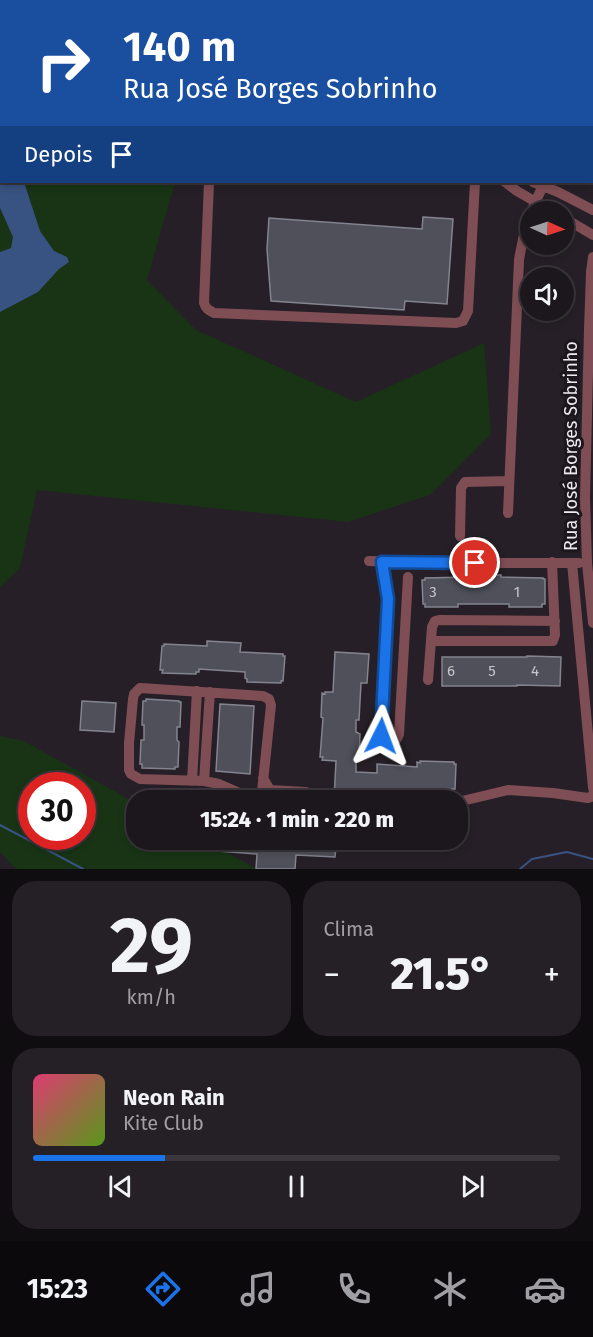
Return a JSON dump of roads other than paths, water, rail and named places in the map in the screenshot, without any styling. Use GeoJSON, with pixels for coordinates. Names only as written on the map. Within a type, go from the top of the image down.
{"type":"FeatureCollection","features":[{"type":"Feature","properties":{"kind":"street"},"geometry":{"type":"LineString","coordinates":[[209,183],[204,303],[214,313],[456,323],[463,321],[468,311],[475,183]]}},
{"type":"Feature","properties":{"kind":"street"},"geometry":{"type":"LineString","coordinates":[[506,183],[535,201],[538,184],[593,210]]}},
{"type":"Feature","properties":{"kind":"street"},"geometry":{"type":"LineString","coordinates":[[574,224],[593,235]]}},
{"type":"Feature","properties":{"kind":"street"},"geometry":{"type":"LineString","coordinates":[[508,513],[520,252]]}},
{"type":"Feature","properties":{"kind":"street","name":"Rua José Borges Sobrinho"},"geometry":{"type":"LineString","coordinates":[[593,257],[586,459],[589,498],[587,563],[593,623]]}},
{"type":"Feature","properties":{"kind":"street"},"geometry":{"type":"LineString","coordinates":[[586,459],[593,449]]}},
{"type":"Feature","properties":{"kind":"street"},"geometry":{"type":"LineString","coordinates":[[460,536],[461,488],[465,482],[509,481]]}},
{"type":"Feature","properties":{"kind":"street","name":"Rua José Borges Sobrinho"},"geometry":{"type":"LineString","coordinates":[[369,561],[587,563]]}},
{"type":"Feature","properties":{"kind":"street"},"geometry":{"type":"LineString","coordinates":[[382,562],[388,599],[381,736],[382,740],[388,743],[397,740],[399,734],[408,577]]}},
{"type":"Feature","properties":{"kind":"street"},"geometry":{"type":"LineString","coordinates":[[430,642],[553,641],[555,621],[552,562]]}},
{"type":"Feature","properties":{"kind":"street"},"geometry":{"type":"LineString","coordinates":[[572,563],[593,788]]}},
{"type":"Feature","properties":{"kind":"street"},"geometry":{"type":"LineString","coordinates":[[388,599],[406,601]]}},
{"type":"Feature","properties":{"kind":"street"},"geometry":{"type":"LineString","coordinates":[[428,680],[433,623],[439,620],[555,621]]}},
{"type":"Feature","properties":{"kind":"street"},"geometry":{"type":"LineString","coordinates":[[233,790],[204,781],[134,777],[129,770],[129,743],[133,699],[137,690],[140,688],[210,692],[262,696],[269,699],[271,705],[261,790]]}},
{"type":"Feature","properties":{"kind":"street"},"geometry":{"type":"LineString","coordinates":[[192,781],[197,692]]}},
{"type":"Feature","properties":{"kind":"street"},"geometry":{"type":"LineString","coordinates":[[204,781],[210,692]]}},
{"type":"Feature","properties":{"kind":"street"},"geometry":{"type":"LineString","coordinates":[[263,778],[270,790]]}},
{"type":"Feature","properties":{"kind":"street"},"geometry":{"type":"LineString","coordinates":[[468,800],[508,790],[588,798],[593,794]]}},
{"type":"Feature","properties":{"kind":"water"},"geometry":{"type":"Polygon","coordinates":[[[0,183],[24,183],[40,231],[54,251],[67,257],[69,262],[59,269],[38,292],[0,312],[0,252],[11,248],[13,237],[0,208],[0,183]]]}},
{"type":"Feature","properties":{"kind":"waterway"},"geometry":{"type":"LineString","coordinates":[[0,825],[83,869]]}},
{"type":"Feature","properties":{"kind":"waterway"},"geometry":{"type":"LineString","coordinates":[[520,869],[532,859],[567,852],[593,859]]}}]}
